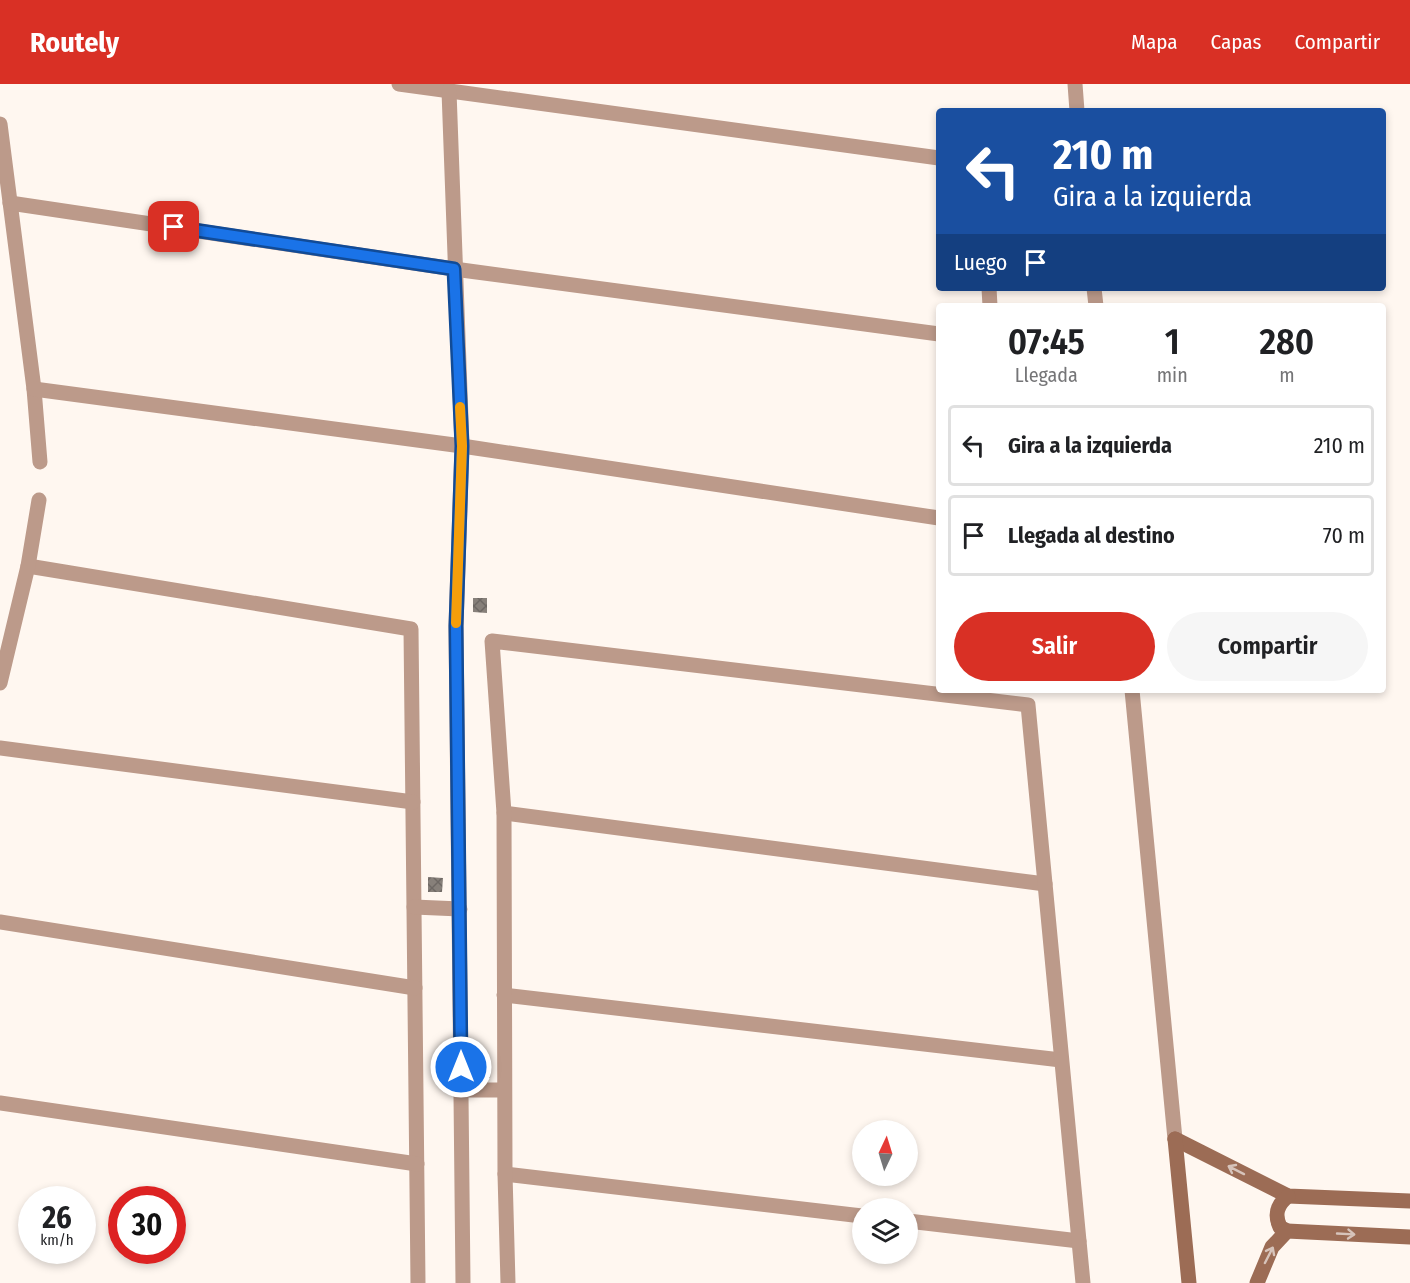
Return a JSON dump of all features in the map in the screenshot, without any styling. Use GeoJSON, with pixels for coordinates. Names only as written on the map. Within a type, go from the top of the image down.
{"type":"FeatureCollection","features":[{"type":"Feature","properties":{"kind":"main road"},"geometry":{"type":"LineString","coordinates":[[1175,1139],[1288,1196],[1410,1201]]}},
{"type":"Feature","properties":{"kind":"main road"},"geometry":{"type":"LineString","coordinates":[[1175,1139],[1189,1283]]}},
{"type":"Feature","properties":{"kind":"main road"},"geometry":{"type":"LineString","coordinates":[[1288,1196],[1281,1201],[1277,1214],[1280,1227],[1287,1231],[1410,1237]]}},
{"type":"Feature","properties":{"kind":"main road"},"geometry":{"type":"LineString","coordinates":[[1257,1283],[1272,1247],[1287,1231]]}},
{"type":"Feature","properties":{"kind":"street"},"geometry":{"type":"LineString","coordinates":[[399,84],[936,158]]}},
{"type":"Feature","properties":{"kind":"street"},"geometry":{"type":"LineString","coordinates":[[1075,84],[1077,108]]}},
{"type":"Feature","properties":{"kind":"street"},"geometry":{"type":"LineString","coordinates":[[449,91],[462,446],[456,626],[463,1283]]}},
{"type":"Feature","properties":{"kind":"street"},"geometry":{"type":"LineString","coordinates":[[0,124],[34,389],[40,462]]}},
{"type":"Feature","properties":{"kind":"street"},"geometry":{"type":"LineString","coordinates":[[10,203],[454,269],[936,334]]}},
{"type":"Feature","properties":{"kind":"street"},"geometry":{"type":"LineString","coordinates":[[34,389],[462,446],[936,518]]}},
{"type":"Feature","properties":{"kind":"street"},"geometry":{"type":"LineString","coordinates":[[0,683],[28,566],[39,500]]}},
{"type":"Feature","properties":{"kind":"street"},"geometry":{"type":"LineString","coordinates":[[28,566],[411,629],[418,1283]]}},
{"type":"Feature","properties":{"kind":"street"},"geometry":{"type":"LineString","coordinates":[[508,1283],[504,1090],[504,813],[492,641],[1028,705],[1083,1283]]}},
{"type":"Feature","properties":{"kind":"street"},"geometry":{"type":"LineString","coordinates":[[1132,693],[1175,1139]]}},
{"type":"Feature","properties":{"kind":"street"},"geometry":{"type":"LineString","coordinates":[[0,748],[413,802]]}},
{"type":"Feature","properties":{"kind":"street"},"geometry":{"type":"LineString","coordinates":[[504,813],[1045,884]]}},
{"type":"Feature","properties":{"kind":"street"},"geometry":{"type":"LineString","coordinates":[[414,907],[460,909]]}},
{"type":"Feature","properties":{"kind":"street"},"geometry":{"type":"LineString","coordinates":[[0,921],[415,988]]}},
{"type":"Feature","properties":{"kind":"street"},"geometry":{"type":"LineString","coordinates":[[504,994],[1061,1060]]}},
{"type":"Feature","properties":{"kind":"street"},"geometry":{"type":"LineString","coordinates":[[461,1090],[504,1090]]}},
{"type":"Feature","properties":{"kind":"street"},"geometry":{"type":"LineString","coordinates":[[0,1103],[417,1164]]}},
{"type":"Feature","properties":{"kind":"street"},"geometry":{"type":"LineString","coordinates":[[505,1174],[852,1215]]}},
{"type":"Feature","properties":{"kind":"street"},"geometry":{"type":"LineString","coordinates":[[918,1222],[1079,1241]]}},
{"type":"Feature","properties":{"kind":"building"},"geometry":{"type":"Polygon","coordinates":[[[473,598],[487,598],[487,613],[473,612],[473,598]]]}},
{"type":"Feature","properties":{"kind":"building"},"geometry":{"type":"Polygon","coordinates":[[[428,877],[443,878],[442,892],[428,892],[428,877]]]}},
{"type":"Feature","properties":{"kind":"building"},"geometry":{"type":"Polygon","coordinates":[[[477,1063],[491,1063],[490,1078],[476,1078],[477,1063]]]}},
{"type":"Feature","properties":{"kind":"slow traffic"},"geometry":{"type":"LineString","coordinates":[[456,623],[462,446],[460,407]]}},
{"type":"Feature","properties":{"kind":"route"},"geometry":{"type":"LineString","coordinates":[[174,227],[454,269],[462,446],[456,626],[461,1067]]}}]}
